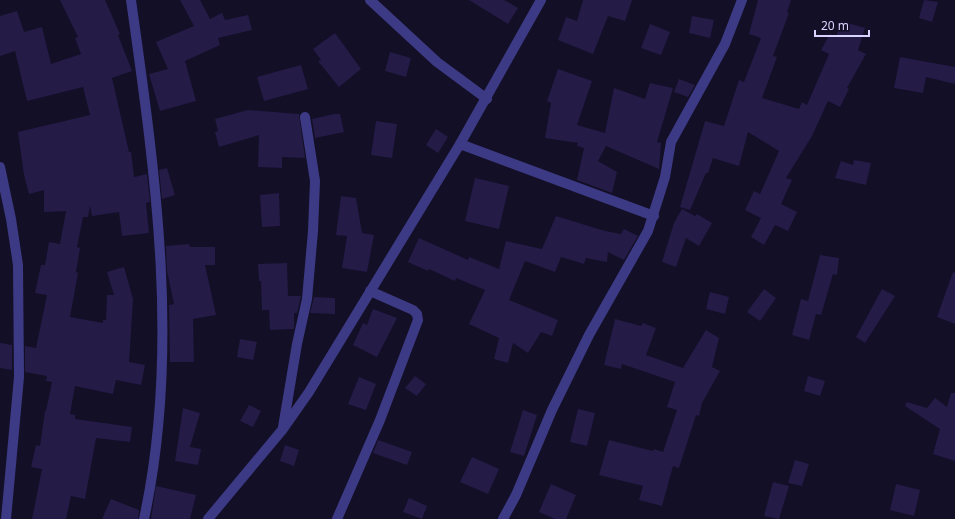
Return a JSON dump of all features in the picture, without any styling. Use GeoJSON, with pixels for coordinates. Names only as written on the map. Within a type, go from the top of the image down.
{"type":"FeatureCollection","features":[{"type":"Feature","properties":{"kind":"street"},"geometry":{"type":"LineString","coordinates":[[131,0],[143,89],[157,215],[163,323],[158,438],[144,519]]}},
{"type":"Feature","properties":{"kind":"street"},"geometry":{"type":"LineString","coordinates":[[370,0],[437,62],[487,99]]}},
{"type":"Feature","properties":{"kind":"street"},"geometry":{"type":"LineString","coordinates":[[208,519],[283,429],[309,392],[487,99],[541,0]]}},
{"type":"Feature","properties":{"kind":"street"},"geometry":{"type":"LineString","coordinates":[[503,519],[516,495],[552,410],[589,335],[637,253],[654,216],[665,178],[671,142],[725,44],[742,0]]}},
{"type":"Feature","properties":{"kind":"street"},"geometry":{"type":"LineString","coordinates":[[283,429],[297,344],[307,299],[314,230],[315,181],[306,117]]}},
{"type":"Feature","properties":{"kind":"street"},"geometry":{"type":"LineString","coordinates":[[460,144],[654,216]]}},
{"type":"Feature","properties":{"kind":"street"},"geometry":{"type":"LineString","coordinates":[[0,167],[11,219],[18,265],[19,377],[6,519]]}},
{"type":"Feature","properties":{"kind":"street"},"geometry":{"type":"LineString","coordinates":[[337,519],[380,420],[418,320],[417,314],[414,310],[370,291]]}},
{"type":"Feature","properties":{"kind":"building"},"geometry":{"type":"Polygon","coordinates":[[[60,0],[105,0],[120,34],[118,35],[132,71],[112,78],[129,152],[131,152],[134,177],[147,174],[150,202],[146,203],[149,233],[122,236],[119,212],[92,216],[90,206],[88,217],[83,217],[77,247],[80,248],[76,272],[78,273],[70,317],[103,323],[103,320],[106,320],[107,295],[114,295],[107,272],[124,267],[133,299],[129,362],[145,365],[141,385],[116,380],[113,394],[75,386],[70,414],[75,415],[75,419],[132,427],[130,442],[96,438],[85,499],[71,496],[66,519],[32,519],[42,469],[31,467],[36,445],[40,446],[45,411],[52,382],[46,381],[47,376],[25,372],[25,346],[36,348],[47,295],[35,293],[41,265],[45,265],[49,242],[60,244],[66,211],[44,212],[44,190],[29,194],[24,175],[18,132],[90,115],[83,87],[27,101],[15,51],[0,56],[0,16],[17,11],[24,32],[42,27],[51,64],[81,54],[75,38],[78,37],[60,0]]]}},
{"type":"Feature","properties":{"kind":"building"},"geometry":{"type":"Polygon","coordinates":[[[180,0],[200,0],[210,19],[222,13],[225,20],[248,15],[252,30],[218,38],[220,45],[185,61],[196,101],[160,111],[149,74],[168,69],[156,42],[194,26],[180,0]]]}},
{"type":"Feature","properties":{"kind":"building"},"geometry":{"type":"Polygon","coordinates":[[[469,0],[504,0],[518,8],[508,24],[469,0]]]}},
{"type":"Feature","properties":{"kind":"building"},"geometry":{"type":"Polygon","coordinates":[[[583,0],[632,0],[625,21],[608,16],[593,54],[558,40],[566,17],[577,21],[583,0]]]}},
{"type":"Feature","properties":{"kind":"building"},"geometry":{"type":"Polygon","coordinates":[[[758,0],[791,0],[787,12],[789,13],[773,56],[777,57],[762,98],[799,109],[802,102],[807,105],[829,54],[821,50],[830,34],[836,37],[841,21],[865,28],[858,50],[866,54],[847,88],[849,89],[840,107],[828,101],[812,136],[786,178],[792,180],[781,204],[797,212],[788,231],[775,225],[764,245],[751,237],[761,218],[745,210],[754,191],[760,194],[779,151],[748,132],[739,166],[713,158],[708,173],[706,173],[690,210],[680,207],[705,121],[724,126],[739,80],[744,82],[761,38],[749,34],[758,0]]]}},
{"type":"Feature","properties":{"kind":"building"},"geometry":{"type":"Polygon","coordinates":[[[924,0],[938,2],[932,22],[919,18],[924,0]]]}},
{"type":"Feature","properties":{"kind":"building"},"geometry":{"type":"Polygon","coordinates":[[[692,16],[714,20],[710,38],[689,33],[692,16]]]}},
{"type":"Feature","properties":{"kind":"building"},"geometry":{"type":"Polygon","coordinates":[[[650,24],[670,32],[661,55],[641,48],[650,24]]]}},
{"type":"Feature","properties":{"kind":"building"},"geometry":{"type":"Polygon","coordinates":[[[335,33],[361,69],[339,87],[318,61],[321,60],[313,49],[335,33]]]}},
{"type":"Feature","properties":{"kind":"building"},"geometry":{"type":"Polygon","coordinates":[[[390,52],[411,58],[406,77],[385,71],[390,52]]]}},
{"type":"Feature","properties":{"kind":"building"},"geometry":{"type":"Polygon","coordinates":[[[900,57],[955,67],[955,84],[926,77],[923,93],[894,88],[900,57]]]}},
{"type":"Feature","properties":{"kind":"building"},"geometry":{"type":"Polygon","coordinates":[[[301,65],[308,89],[264,101],[257,77],[301,65]]]}},
{"type":"Feature","properties":{"kind":"building"},"geometry":{"type":"Polygon","coordinates":[[[558,69],[592,81],[577,125],[605,133],[614,88],[645,99],[650,83],[673,88],[657,142],[661,143],[659,169],[606,146],[598,161],[617,172],[612,193],[577,180],[584,148],[577,146],[578,143],[545,138],[551,103],[547,101],[558,69]]]}},
{"type":"Feature","properties":{"kind":"building"},"geometry":{"type":"Polygon","coordinates":[[[679,79],[695,85],[688,97],[674,92],[679,79]]]}},
{"type":"Feature","properties":{"kind":"building"},"geometry":{"type":"Polygon","coordinates":[[[248,110],[299,114],[305,158],[282,157],[282,168],[258,167],[259,135],[219,147],[215,132],[218,131],[215,119],[248,110]]]}},
{"type":"Feature","properties":{"kind":"building"},"geometry":{"type":"Polygon","coordinates":[[[340,114],[344,132],[315,138],[312,119],[340,114]]]}},
{"type":"Feature","properties":{"kind":"building"},"geometry":{"type":"Polygon","coordinates":[[[376,121],[397,124],[392,158],[371,155],[376,121]]]}},
{"type":"Feature","properties":{"kind":"building"},"geometry":{"type":"Polygon","coordinates":[[[436,129],[448,137],[438,153],[426,145],[436,129]]]}},
{"type":"Feature","properties":{"kind":"building"},"geometry":{"type":"Polygon","coordinates":[[[854,160],[871,163],[866,185],[835,178],[841,161],[853,165],[854,160]]]}},
{"type":"Feature","properties":{"kind":"building"},"geometry":{"type":"Polygon","coordinates":[[[167,168],[175,195],[162,199],[159,170],[167,168]]]}},
{"type":"Feature","properties":{"kind":"building"},"geometry":{"type":"Polygon","coordinates":[[[475,178],[509,186],[499,229],[465,221],[475,178]]]}},
{"type":"Feature","properties":{"kind":"building"},"geometry":{"type":"Polygon","coordinates":[[[279,193],[280,226],[262,227],[260,195],[279,193]]]}},
{"type":"Feature","properties":{"kind":"building"},"geometry":{"type":"Polygon","coordinates":[[[341,196],[356,198],[362,233],[374,235],[367,272],[342,268],[347,236],[336,235],[341,196]]]}},
{"type":"Feature","properties":{"kind":"building"},"geometry":{"type":"Polygon","coordinates":[[[682,209],[695,216],[697,214],[712,223],[699,246],[686,238],[676,267],[662,262],[674,223],[682,209]]]}},
{"type":"Feature","properties":{"kind":"building"},"geometry":{"type":"Polygon","coordinates":[[[556,216],[605,231],[621,234],[624,229],[638,236],[624,260],[608,252],[607,262],[586,258],[584,264],[561,257],[555,272],[525,261],[509,300],[558,320],[552,336],[541,332],[528,353],[513,343],[508,363],[494,359],[499,338],[469,324],[485,290],[456,278],[455,281],[429,269],[428,271],[408,262],[419,238],[468,260],[469,257],[499,269],[506,241],[542,249],[556,216]]]}},
{"type":"Feature","properties":{"kind":"building"},"geometry":{"type":"Polygon","coordinates":[[[189,244],[190,247],[215,247],[215,265],[205,265],[216,315],[193,319],[194,362],[170,362],[169,305],[174,304],[167,271],[166,246],[189,244]]]}},
{"type":"Feature","properties":{"kind":"building"},"geometry":{"type":"Polygon","coordinates":[[[820,255],[839,258],[837,275],[833,274],[821,315],[816,314],[809,340],[792,335],[801,299],[808,301],[820,255]]]}},
{"type":"Feature","properties":{"kind":"building"},"geometry":{"type":"Polygon","coordinates":[[[287,263],[288,296],[301,296],[297,313],[294,313],[294,329],[270,330],[269,310],[262,310],[261,281],[259,281],[258,264],[287,263]]]}},
{"type":"Feature","properties":{"kind":"building"},"geometry":{"type":"Polygon","coordinates":[[[953,272],[955,273],[955,324],[937,317],[953,272]]]}},
{"type":"Feature","properties":{"kind":"building"},"geometry":{"type":"Polygon","coordinates":[[[764,289],[776,298],[760,321],[747,312],[764,289]]]}},
{"type":"Feature","properties":{"kind":"building"},"geometry":{"type":"Polygon","coordinates":[[[882,289],[895,296],[865,343],[856,337],[882,289]]]}},
{"type":"Feature","properties":{"kind":"building"},"geometry":{"type":"Polygon","coordinates":[[[710,292],[729,297],[725,314],[706,309],[710,292]]]}},
{"type":"Feature","properties":{"kind":"building"},"geometry":{"type":"Polygon","coordinates":[[[314,297],[335,298],[335,314],[310,313],[314,297]]]}},
{"type":"Feature","properties":{"kind":"building"},"geometry":{"type":"Polygon","coordinates":[[[373,309],[397,318],[377,357],[353,345],[363,323],[367,325],[373,309]]]}},
{"type":"Feature","properties":{"kind":"building"},"geometry":{"type":"Polygon","coordinates":[[[615,319],[641,326],[643,323],[656,328],[646,355],[683,368],[706,330],[719,338],[712,367],[720,371],[702,403],[699,416],[696,415],[679,468],[673,466],[662,506],[639,500],[643,486],[599,475],[609,440],[663,452],[677,410],[667,407],[675,382],[622,364],[621,369],[604,365],[615,319]]]}},
{"type":"Feature","properties":{"kind":"building"},"geometry":{"type":"Polygon","coordinates":[[[240,339],[257,342],[253,360],[237,357],[240,339]]]}},
{"type":"Feature","properties":{"kind":"building"},"geometry":{"type":"Polygon","coordinates":[[[0,343],[12,345],[12,370],[0,368],[0,343]]]}},
{"type":"Feature","properties":{"kind":"building"},"geometry":{"type":"Polygon","coordinates":[[[415,376],[426,384],[417,396],[405,388],[415,376]]]}},
{"type":"Feature","properties":{"kind":"building"},"geometry":{"type":"Polygon","coordinates":[[[808,376],[825,381],[820,396],[804,391],[808,376]]]}},
{"type":"Feature","properties":{"kind":"building"},"geometry":{"type":"Polygon","coordinates":[[[359,377],[376,384],[366,410],[348,404],[359,377]]]}},
{"type":"Feature","properties":{"kind":"building"},"geometry":{"type":"Polygon","coordinates":[[[951,393],[955,393],[955,461],[933,454],[940,429],[905,406],[907,402],[927,408],[935,398],[947,407],[951,393]]]}},
{"type":"Feature","properties":{"kind":"building"},"geometry":{"type":"Polygon","coordinates":[[[249,405],[261,411],[253,427],[240,421],[249,405]]]}},
{"type":"Feature","properties":{"kind":"building"},"geometry":{"type":"Polygon","coordinates":[[[183,408],[200,413],[190,447],[201,449],[198,465],[175,461],[183,408]]]}},
{"type":"Feature","properties":{"kind":"building"},"geometry":{"type":"Polygon","coordinates":[[[578,409],[595,413],[587,446],[570,442],[578,409]]]}},
{"type":"Feature","properties":{"kind":"building"},"geometry":{"type":"Polygon","coordinates":[[[523,410],[537,415],[524,456],[510,452],[523,410]]]}},
{"type":"Feature","properties":{"kind":"building"},"geometry":{"type":"Polygon","coordinates":[[[378,440],[412,452],[407,465],[373,453],[378,440]]]}},
{"type":"Feature","properties":{"kind":"building"},"geometry":{"type":"Polygon","coordinates":[[[285,445],[299,450],[294,466],[280,461],[285,445]]]}},
{"type":"Feature","properties":{"kind":"building"},"geometry":{"type":"Polygon","coordinates":[[[472,457],[499,469],[488,494],[460,482],[472,457]]]}},
{"type":"Feature","properties":{"kind":"building"},"geometry":{"type":"Polygon","coordinates":[[[795,460],[809,464],[802,486],[788,483],[795,460]]]}},
{"type":"Feature","properties":{"kind":"building"},"geometry":{"type":"Polygon","coordinates":[[[773,482],[789,486],[779,519],[764,516],[773,482]]]}},
{"type":"Feature","properties":{"kind":"building"},"geometry":{"type":"Polygon","coordinates":[[[551,484],[576,495],[566,519],[555,519],[539,512],[551,484]]]}},
{"type":"Feature","properties":{"kind":"building"},"geometry":{"type":"Polygon","coordinates":[[[896,484],[920,490],[914,516],[890,510],[896,484]]]}},
{"type":"Feature","properties":{"kind":"building"},"geometry":{"type":"Polygon","coordinates":[[[156,486],[196,495],[190,519],[151,519],[156,486]]]}},
{"type":"Feature","properties":{"kind":"building"},"geometry":{"type":"Polygon","coordinates":[[[409,498],[427,506],[422,519],[403,512],[409,498]]]}},
{"type":"Feature","properties":{"kind":"building"},"geometry":{"type":"Polygon","coordinates":[[[111,499],[139,510],[138,519],[102,519],[111,499]]]}}]}
